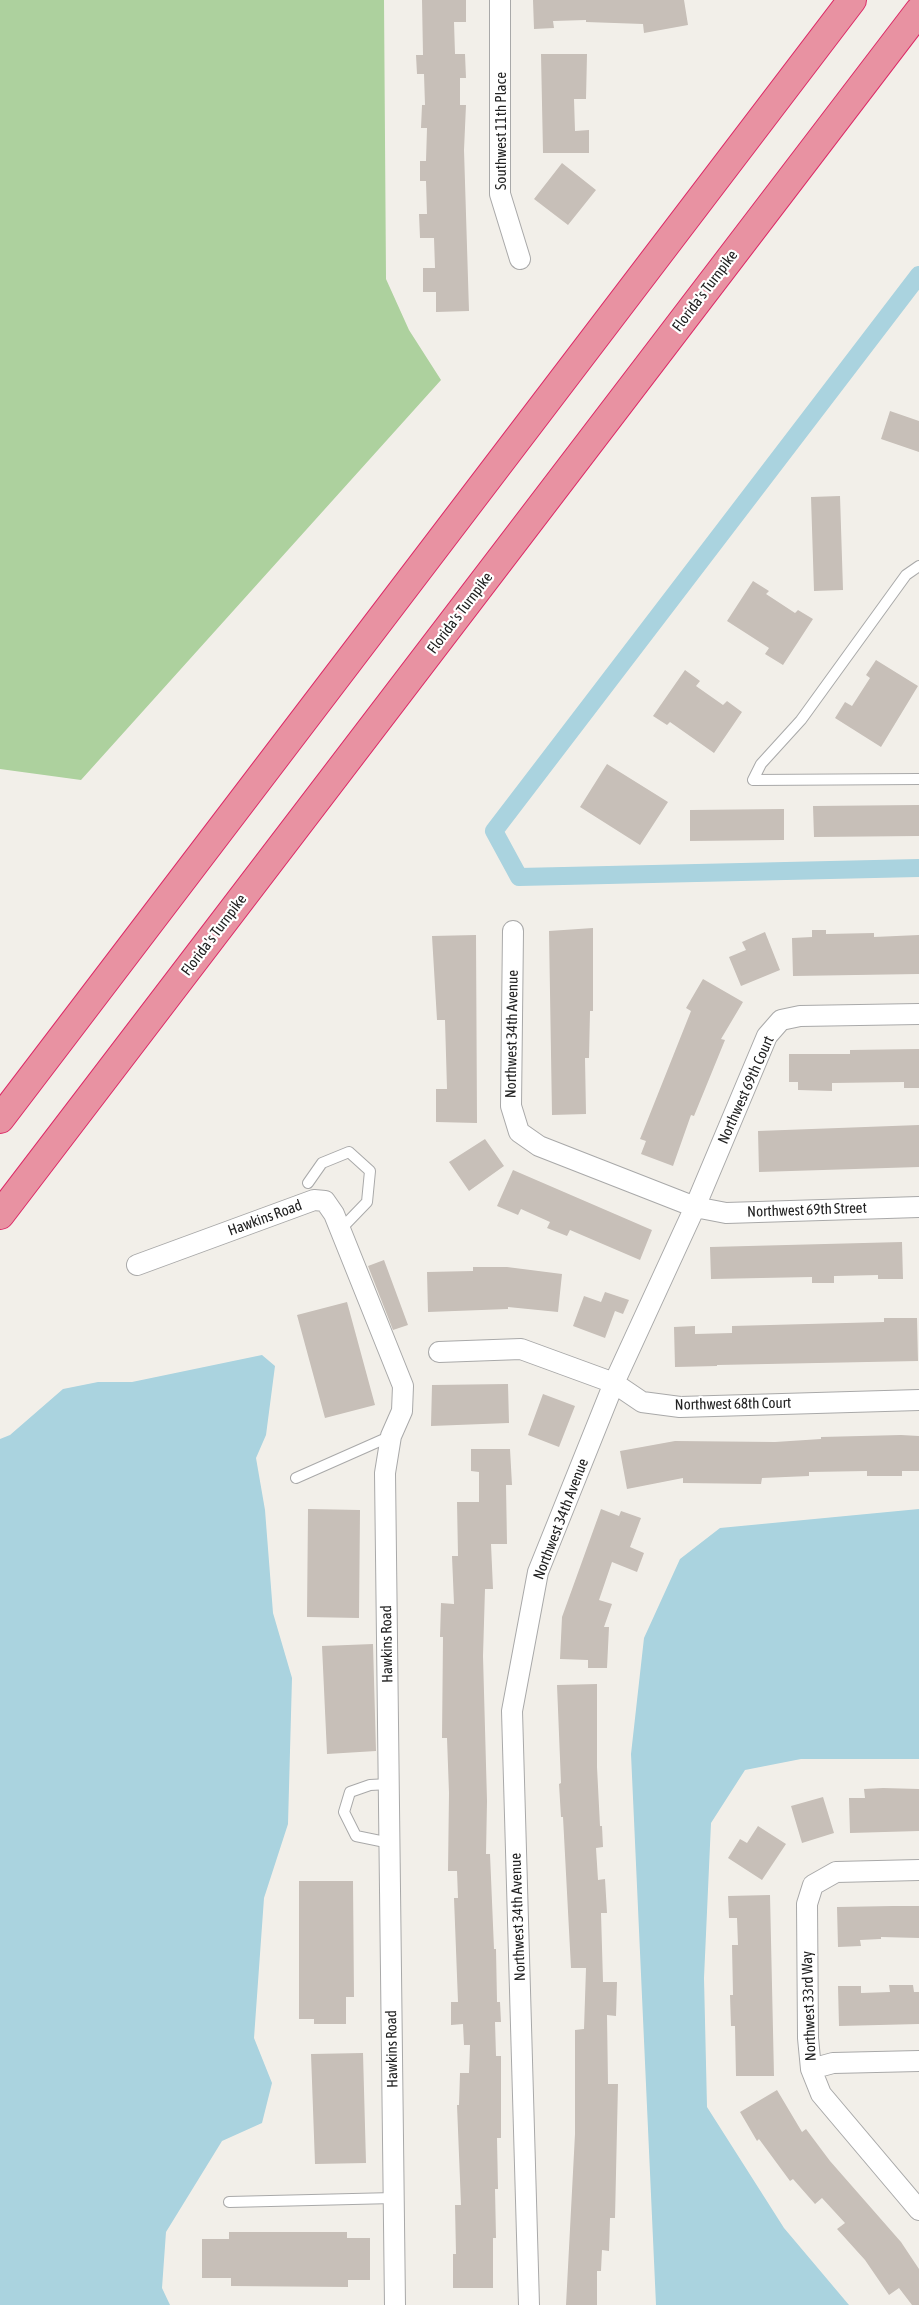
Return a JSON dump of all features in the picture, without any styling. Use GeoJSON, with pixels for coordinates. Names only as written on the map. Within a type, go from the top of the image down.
{"type":"FeatureCollection","features":[{"type":"Feature","properties":{"kind":"highway"},"geometry":{"type":"LineString","coordinates":[[0,1118],[852,0]]}},
{"type":"Feature","properties":{"kind":"highway","name":"Florida's Turnpike"},"geometry":{"type":"LineString","coordinates":[[0,1215],[919,11]]}},
{"type":"Feature","properties":{"kind":"street","name":"Southwest 11th Place"},"geometry":{"type":"LineString","coordinates":[[500,0],[500,194],[520,259]]}},
{"type":"Feature","properties":{"kind":"street","name":"Northwest 34th Avenue"},"geometry":{"type":"LineString","coordinates":[[513,931],[511,1106],[519,1132],[540,1146],[695,1207],[614,1383],[538,1572],[512,1712],[529,2305]]}},
{"type":"Feature","properties":{"kind":"street","name":"Northwest 69th Court"},"geometry":{"type":"LineString","coordinates":[[695,1207],[768,1036],[781,1020],[800,1016],[919,1014]]}},
{"type":"Feature","properties":{"kind":"street","name":"Hawkins Road"},"geometry":{"type":"LineString","coordinates":[[137,1265],[314,1200],[325,1201],[334,1214],[403,1386],[402,1411],[391,1436],[385,1473],[395,2305]]}},
{"type":"Feature","properties":{"kind":"street","name":"Northwest 69th Street"},"geometry":{"type":"LineString","coordinates":[[695,1207],[726,1213],[919,1207]]}},
{"type":"Feature","properties":{"kind":"street","name":"Northwest 68th Court"},"geometry":{"type":"LineString","coordinates":[[438,1352],[521,1349],[614,1383],[642,1402],[680,1407],[919,1400]]}},
{"type":"Feature","properties":{"kind":"street","name":"Northwest 33rd Way"},"geometry":{"type":"LineString","coordinates":[[919,1870],[836,1872],[813,1885],[807,1904],[808,2038],[811,2069],[821,2094],[919,2210]]}},
{"type":"Feature","properties":{"kind":"street"},"geometry":{"type":"LineString","coordinates":[[811,2069],[833,2063],[919,2061]]}},
{"type":"Feature","properties":{"kind":"lane"},"geometry":{"type":"LineString","coordinates":[[919,566],[906,575],[801,720],[761,764],[753,780],[919,779]]}},
{"type":"Feature","properties":{"kind":"lane"},"geometry":{"type":"LineString","coordinates":[[308,1183],[322,1163],[349,1152],[370,1171],[367,1202],[340,1230]]}},
{"type":"Feature","properties":{"kind":"lane"},"geometry":{"type":"LineString","coordinates":[[296,1478],[391,1436]]}},
{"type":"Feature","properties":{"kind":"lane"},"geometry":{"type":"LineString","coordinates":[[389,1784],[370,1785],[350,1792],[344,1812],[356,1836],[390,1843]]}},
{"type":"Feature","properties":{"kind":"lane"},"geometry":{"type":"LineString","coordinates":[[229,2202],[394,2198]]}},
{"type":"Feature","properties":{"kind":"green space"},"geometry":{"type":"Polygon","coordinates":[[[0,0],[384,0],[386,279],[409,330],[441,380],[81,780],[0,769],[0,0]]]}},
{"type":"Feature","properties":{"kind":"water"},"geometry":{"type":"Polygon","coordinates":[[[262,1355],[275,1366],[266,1435],[256,1458],[265,1510],[273,1613],[292,1678],[288,1824],[264,1898],[254,2038],[272,2083],[262,2123],[222,2141],[166,2232],[162,2288],[170,2305],[0,2305],[0,1439],[10,1435],[63,1389],[98,1382],[132,1382],[262,1355]]]}},
{"type":"Feature","properties":{"kind":"water"},"geometry":{"type":"Polygon","coordinates":[[[919,1509],[919,1759],[801,1759],[745,1770],[711,1823],[704,1978],[707,2107],[784,2228],[849,2305],[656,2305],[631,1754],[644,1638],[680,1559],[720,1528],[919,1509]]]}},
{"type":"Feature","properties":{"kind":"building"},"geometry":{"type":"Polygon","coordinates":[[[422,0],[466,0],[466,22],[454,22],[455,54],[465,54],[466,78],[460,78],[460,105],[466,105],[464,150],[469,311],[436,312],[436,292],[423,292],[423,268],[435,268],[434,238],[420,238],[419,214],[427,214],[426,181],[420,181],[420,161],[426,161],[427,128],[421,128],[422,105],[425,105],[424,74],[417,74],[416,55],[423,55],[422,0]]]}},
{"type":"Feature","properties":{"kind":"building"},"geometry":{"type":"Polygon","coordinates":[[[533,0],[684,0],[688,25],[644,33],[643,24],[586,22],[586,20],[553,21],[554,28],[534,29],[533,0]]]}},
{"type":"Feature","properties":{"kind":"building"},"geometry":{"type":"Polygon","coordinates":[[[541,54],[587,54],[586,99],[574,99],[575,131],[589,130],[589,153],[543,153],[541,54]]]}},
{"type":"Feature","properties":{"kind":"building"},"geometry":{"type":"Polygon","coordinates":[[[562,163],[596,190],[568,225],[534,199],[562,163]]]}},
{"type":"Feature","properties":{"kind":"building"},"geometry":{"type":"Polygon","coordinates":[[[890,411],[919,421],[919,452],[881,439],[890,411]]]}},
{"type":"Feature","properties":{"kind":"building"},"geometry":{"type":"Polygon","coordinates":[[[840,496],[843,590],[814,591],[811,497],[840,496]]]}},
{"type":"Feature","properties":{"kind":"building"},"geometry":{"type":"Polygon","coordinates":[[[753,581],[769,591],[766,594],[795,613],[798,610],[813,619],[783,665],[765,654],[769,648],[727,621],[753,581]]]}},
{"type":"Feature","properties":{"kind":"building"},"geometry":{"type":"Polygon","coordinates":[[[876,660],[918,686],[881,747],[835,718],[845,702],[852,706],[870,678],[866,675],[876,660]]]}},
{"type":"Feature","properties":{"kind":"building"},"geometry":{"type":"Polygon","coordinates":[[[685,670],[700,681],[696,686],[723,705],[727,701],[742,712],[714,753],[670,722],[667,725],[653,716],[685,670]]]}},
{"type":"Feature","properties":{"kind":"building"},"geometry":{"type":"Polygon","coordinates":[[[607,764],[668,802],[640,845],[580,807],[607,764]]]}},
{"type":"Feature","properties":{"kind":"building"},"geometry":{"type":"Polygon","coordinates":[[[919,805],[919,836],[814,837],[813,806],[919,805]]]}},
{"type":"Feature","properties":{"kind":"building"},"geometry":{"type":"Polygon","coordinates":[[[784,809],[784,840],[690,841],[690,810],[784,809]]]}},
{"type":"Feature","properties":{"kind":"building"},"geometry":{"type":"Polygon","coordinates":[[[593,928],[593,1011],[590,1011],[589,1058],[585,1058],[586,1114],[552,1115],[549,931],[593,928]]]}},
{"type":"Feature","properties":{"kind":"building"},"geometry":{"type":"Polygon","coordinates":[[[812,930],[826,930],[826,934],[874,933],[874,937],[919,935],[919,974],[793,976],[792,938],[812,937],[812,930]]]}},
{"type":"Feature","properties":{"kind":"building"},"geometry":{"type":"Polygon","coordinates":[[[765,932],[780,970],[741,986],[729,957],[746,950],[742,942],[765,932]]]}},
{"type":"Feature","properties":{"kind":"building"},"geometry":{"type":"Polygon","coordinates":[[[476,935],[477,1123],[436,1122],[436,1089],[447,1089],[445,1020],[437,1020],[432,936],[476,935]]]}},
{"type":"Feature","properties":{"kind":"building"},"geometry":{"type":"Polygon","coordinates":[[[703,979],[743,1002],[721,1039],[725,1040],[694,1116],[691,1115],[673,1166],[641,1154],[646,1141],[640,1139],[691,1011],[686,1008],[703,979]]]}},
{"type":"Feature","properties":{"kind":"building"},"geometry":{"type":"Polygon","coordinates":[[[919,1049],[919,1088],[904,1088],[904,1082],[832,1083],[832,1091],[798,1090],[798,1082],[789,1082],[789,1054],[850,1054],[850,1050],[919,1049]]]}},
{"type":"Feature","properties":{"kind":"building"},"geometry":{"type":"Polygon","coordinates":[[[919,1125],[919,1167],[759,1172],[758,1131],[919,1125]]]}},
{"type":"Feature","properties":{"kind":"building"},"geometry":{"type":"Polygon","coordinates":[[[485,1139],[504,1166],[469,1191],[449,1162],[485,1139]]]}},
{"type":"Feature","properties":{"kind":"building"},"geometry":{"type":"Polygon","coordinates":[[[513,1170],[652,1230],[640,1260],[570,1230],[567,1236],[547,1228],[550,1222],[521,1209],[518,1215],[497,1206],[513,1170]]]}},
{"type":"Feature","properties":{"kind":"building"},"geometry":{"type":"Polygon","coordinates":[[[902,1242],[903,1279],[878,1279],[878,1275],[834,1276],[834,1283],[812,1283],[812,1277],[711,1279],[710,1247],[902,1242]]]}},
{"type":"Feature","properties":{"kind":"building"},"geometry":{"type":"Polygon","coordinates":[[[384,1260],[408,1325],[393,1330],[368,1266],[384,1260]]]}},
{"type":"Feature","properties":{"kind":"building"},"geometry":{"type":"Polygon","coordinates":[[[473,1267],[507,1267],[562,1274],[558,1312],[508,1307],[508,1309],[428,1312],[427,1272],[473,1271],[473,1267]]]}},
{"type":"Feature","properties":{"kind":"building"},"geometry":{"type":"Polygon","coordinates":[[[605,1292],[629,1300],[623,1314],[615,1311],[605,1338],[573,1326],[584,1296],[601,1302],[605,1292]]]}},
{"type":"Feature","properties":{"kind":"building"},"geometry":{"type":"Polygon","coordinates":[[[347,1302],[375,1405],[325,1418],[297,1315],[347,1302]]]}},
{"type":"Feature","properties":{"kind":"building"},"geometry":{"type":"Polygon","coordinates":[[[884,1318],[917,1318],[918,1361],[675,1367],[674,1327],[695,1326],[695,1334],[732,1333],[732,1326],[884,1322],[884,1318]]]}},
{"type":"Feature","properties":{"kind":"building"},"geometry":{"type":"Polygon","coordinates":[[[508,1384],[509,1423],[431,1426],[432,1385],[508,1384]]]}},
{"type":"Feature","properties":{"kind":"building"},"geometry":{"type":"Polygon","coordinates":[[[543,1394],[575,1406],[559,1447],[528,1435],[543,1394]]]}},
{"type":"Feature","properties":{"kind":"building"},"geometry":{"type":"Polygon","coordinates":[[[919,1436],[919,1471],[902,1471],[902,1476],[867,1476],[867,1471],[809,1472],[809,1476],[762,1478],[761,1484],[683,1483],[683,1478],[627,1489],[620,1451],[675,1441],[775,1442],[821,1439],[821,1437],[919,1436]]]}},
{"type":"Feature","properties":{"kind":"building"},"geometry":{"type":"Polygon","coordinates":[[[471,1449],[510,1449],[512,1485],[506,1485],[507,1544],[491,1544],[493,1589],[485,1589],[483,1656],[487,1801],[486,1854],[490,1854],[494,1949],[496,1949],[497,2002],[500,2002],[501,2022],[495,2022],[496,2056],[501,2056],[501,2138],[497,2138],[498,2189],[495,2189],[496,2238],[493,2238],[493,2288],[453,2288],[453,2254],[456,2254],[455,2205],[461,2205],[457,2105],[459,2105],[460,2073],[469,2073],[470,2045],[464,2045],[463,2024],[451,2025],[451,2002],[458,2002],[454,1898],[458,1898],[457,1871],[448,1871],[449,1793],[447,1738],[442,1738],[443,1637],[440,1637],[441,1603],[454,1604],[452,1556],[458,1556],[457,1502],[479,1502],[479,1472],[471,1471],[471,1449]]]}},
{"type":"Feature","properties":{"kind":"building"},"geometry":{"type":"Polygon","coordinates":[[[308,1509],[360,1510],[359,1618],[307,1617],[308,1509]]]}},
{"type":"Feature","properties":{"kind":"building"},"geometry":{"type":"Polygon","coordinates":[[[601,1509],[619,1516],[621,1511],[641,1518],[630,1547],[644,1553],[637,1572],[612,1562],[599,1600],[612,1604],[604,1627],[609,1627],[607,1668],[588,1668],[588,1660],[560,1659],[562,1617],[601,1509]]]}},
{"type":"Feature","properties":{"kind":"building"},"geometry":{"type":"Polygon","coordinates":[[[373,1644],[376,1751],[327,1754],[322,1646],[373,1644]]]}},
{"type":"Feature","properties":{"kind":"building"},"geometry":{"type":"Polygon","coordinates":[[[597,1684],[597,1767],[603,1847],[596,1848],[598,1880],[605,1879],[607,1913],[601,1913],[603,1982],[617,1982],[616,2016],[607,2015],[608,2084],[618,2084],[615,2218],[610,2218],[609,2251],[602,2250],[601,2271],[597,2271],[597,2305],[566,2305],[575,2134],[575,2030],[584,2029],[586,1968],[571,1968],[563,1817],[561,1817],[559,1784],[561,1783],[557,1685],[597,1684]]]}},
{"type":"Feature","properties":{"kind":"building"},"geometry":{"type":"Polygon","coordinates":[[[864,1789],[919,1789],[919,1831],[850,1833],[849,1798],[865,1798],[864,1789]]]}},
{"type":"Feature","properties":{"kind":"building"},"geometry":{"type":"Polygon","coordinates":[[[823,1797],[834,1833],[802,1843],[791,1806],[823,1797]]]}},
{"type":"Feature","properties":{"kind":"building"},"geometry":{"type":"Polygon","coordinates":[[[758,1826],[786,1844],[762,1880],[728,1858],[740,1839],[747,1843],[758,1826]]]}},
{"type":"Feature","properties":{"kind":"building"},"geometry":{"type":"Polygon","coordinates":[[[299,1881],[353,1881],[354,1997],[346,1997],[346,2024],[314,2024],[314,2019],[299,2019],[299,1881]]]}},
{"type":"Feature","properties":{"kind":"building"},"geometry":{"type":"Polygon","coordinates":[[[770,1895],[774,2076],[736,2076],[735,2026],[731,2026],[730,1995],[733,1995],[732,1945],[738,1945],[737,1918],[729,1918],[728,1896],[770,1895]]]}},
{"type":"Feature","properties":{"kind":"building"},"geometry":{"type":"Polygon","coordinates":[[[919,1906],[919,1938],[881,1937],[881,1939],[860,1940],[861,1946],[838,1947],[837,1907],[919,1906]]]}},
{"type":"Feature","properties":{"kind":"building"},"geometry":{"type":"Polygon","coordinates":[[[889,1985],[913,1985],[914,1992],[919,1992],[919,2024],[839,2026],[838,1986],[861,1986],[861,1993],[890,1992],[889,1985]]]}},
{"type":"Feature","properties":{"kind":"building"},"geometry":{"type":"Polygon","coordinates":[[[363,2053],[366,2163],[315,2164],[311,2054],[363,2053]]]}},
{"type":"Feature","properties":{"kind":"building"},"geometry":{"type":"Polygon","coordinates":[[[777,2090],[802,2132],[806,2129],[830,2161],[901,2242],[919,2269],[919,2305],[912,2305],[899,2288],[889,2295],[865,2260],[837,2229],[845,2223],[822,2198],[815,2204],[793,2179],[790,2181],[759,2139],[757,2141],[740,2112],[777,2090]]]}},
{"type":"Feature","properties":{"kind":"building"},"geometry":{"type":"Polygon","coordinates":[[[229,2232],[347,2232],[347,2238],[370,2238],[370,2280],[348,2280],[348,2287],[231,2286],[231,2278],[202,2278],[202,2239],[229,2239],[229,2232]]]}},
{"type":"Feature","properties":{"kind":"waterway"},"geometry":{"type":"LineString","coordinates":[[919,275],[494,831],[519,877],[919,868]]}}]}
